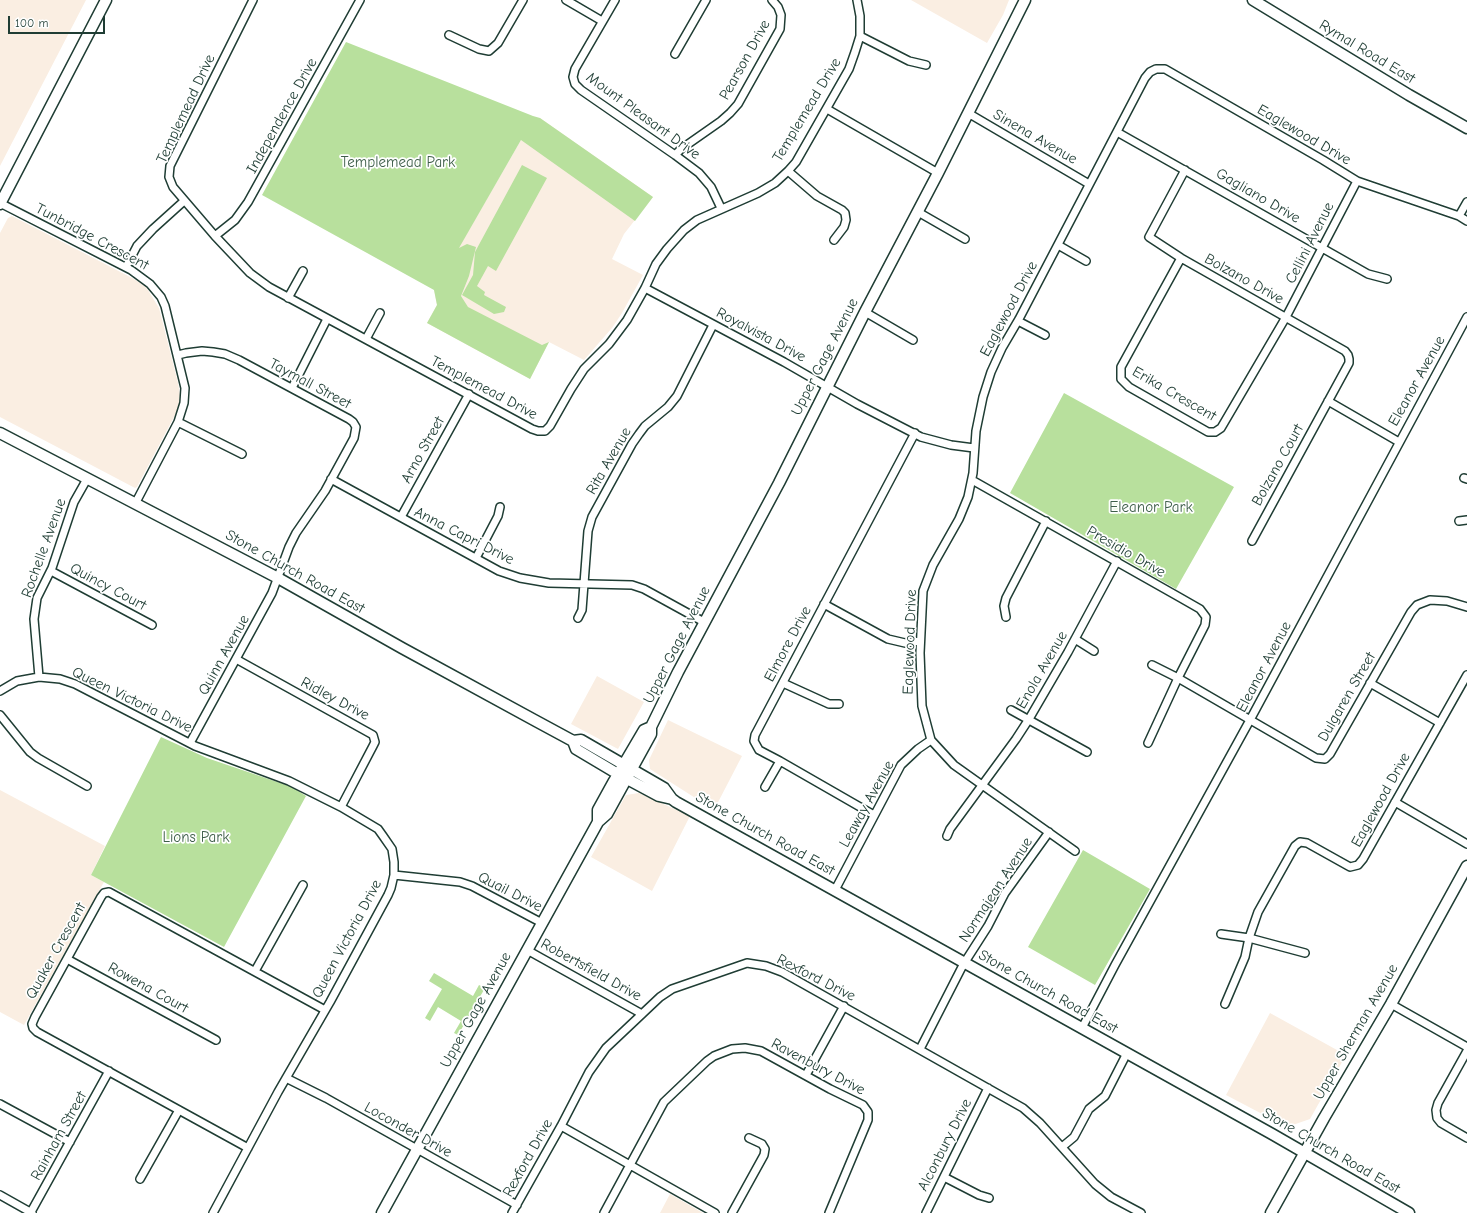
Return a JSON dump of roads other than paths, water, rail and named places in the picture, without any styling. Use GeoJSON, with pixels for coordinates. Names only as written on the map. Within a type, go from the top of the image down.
{"type":"FeatureCollection","features":[{"type":"Feature","properties":{"kind":"main road"},"geometry":{"type":"LineString","coordinates":[[0,204],[106,0]]}},
{"type":"Feature","properties":{"kind":"main road","name":"Upper Gage Avenue"},"geometry":{"type":"LineString","coordinates":[[382,1213],[598,822],[607,814],[622,776],[628,767],[644,730],[651,727],[704,622],[779,483],[827,386],[918,212],[1025,0]]}},
{"type":"Feature","properties":{"kind":"main road","name":"Rymal Road East"},"geometry":{"type":"LineString","coordinates":[[1254,0],[1409,95],[1467,128]]}},
{"type":"Feature","properties":{"kind":"main road","name":"Stone Church Road East"},"geometry":{"type":"LineString","coordinates":[[0,434],[278,578],[408,652],[573,741],[581,740],[664,788],[672,799]]}},
{"type":"Feature","properties":{"kind":"main road","name":"Stone Church Road East"},"geometry":{"type":"LineString","coordinates":[[573,741],[576,749],[622,776],[659,796],[672,799],[1410,1213]]}},
{"type":"Feature","properties":{"kind":"main road","name":"Upper Sherman Avenue"},"geometry":{"type":"LineString","coordinates":[[1271,1213],[1391,1004],[1467,866]]}},
{"type":"Feature","properties":{"kind":"street","name":"Independence Drive"},"geometry":{"type":"LineString","coordinates":[[215,236],[235,220],[248,202],[360,0]]}},
{"type":"Feature","properties":{"kind":"street"},"geometry":{"type":"LineString","coordinates":[[450,35],[479,50],[489,51],[498,44],[523,0]]}},
{"type":"Feature","properties":{"kind":"street"},"geometry":{"type":"LineString","coordinates":[[566,0],[602,22]]}},
{"type":"Feature","properties":{"kind":"street","name":"Mount Pleasant Drive"},"geometry":{"type":"LineString","coordinates":[[615,0],[575,69],[573,77],[575,84],[581,90],[675,155],[704,178],[713,190],[722,208]]}},
{"type":"Feature","properties":{"kind":"street"},"geometry":{"type":"LineString","coordinates":[[675,54],[706,0]]}},
{"type":"Feature","properties":{"kind":"street","name":"Pearson Drive"},"geometry":{"type":"LineString","coordinates":[[675,155],[681,149],[721,121],[738,104],[780,29],[781,15],[778,7],[772,0]]}},
{"type":"Feature","properties":{"kind":"street","name":"Templemead Drive"},"geometry":{"type":"LineString","coordinates":[[250,1],[170,166],[169,177],[173,187],[215,236],[250,273],[269,287],[532,429],[545,431],[550,426],[571,388],[584,369],[609,344],[628,320],[656,264],[684,230],[697,220],[722,208],[758,194],[775,182],[796,162],[849,69],[860,36],[860,16],[857,0]]}},
{"type":"Feature","properties":{"kind":"street"},"geometry":{"type":"LineString","coordinates":[[860,36],[909,61],[926,65]]}},
{"type":"Feature","properties":{"kind":"street","name":"Eaglewood Drive"},"geometry":{"type":"LineString","coordinates":[[1076,851],[954,765],[932,740],[922,706],[920,641],[922,591],[933,565],[968,497],[972,480],[976,431],[983,397],[991,372],[1002,348],[1018,321],[1145,78],[1150,72],[1156,69],[1165,69],[1357,181],[1459,216],[1467,221]]}},
{"type":"Feature","properties":{"kind":"street"},"geometry":{"type":"LineString","coordinates":[[827,109],[938,173]]}},
{"type":"Feature","properties":{"kind":"street","name":"Sinena Avenue"},"geometry":{"type":"LineString","coordinates":[[968,113],[1089,184]]}},
{"type":"Feature","properties":{"kind":"street","name":"Gagliano Drive"},"geometry":{"type":"LineString","coordinates":[[1117,132],[1368,274],[1387,279]]}},
{"type":"Feature","properties":{"kind":"street","name":"Bolzano Drive"},"geometry":{"type":"LineString","coordinates":[[1185,170],[1149,237],[1181,258],[1345,351],[1348,355],[1349,363],[1328,401]]}},
{"type":"Feature","properties":{"kind":"street"},"geometry":{"type":"LineString","coordinates":[[788,171],[817,196],[842,210],[845,214],[846,220],[844,227],[834,240]]}},
{"type":"Feature","properties":{"kind":"street","name":"Cellini Avenue"},"geometry":{"type":"LineString","coordinates":[[1286,317],[1357,181]]}},
{"type":"Feature","properties":{"kind":"street"},"geometry":{"type":"LineString","coordinates":[[126,267],[137,246],[153,229],[184,201]]}},
{"type":"Feature","properties":{"kind":"street"},"geometry":{"type":"LineString","coordinates":[[1459,216],[1467,202]]}},
{"type":"Feature","properties":{"kind":"street","name":"Tunbridge Crescent"},"geometry":{"type":"LineString","coordinates":[[0,204],[126,267],[150,284],[161,297],[165,306],[178,355],[185,388],[185,396],[178,422],[135,504]]}},
{"type":"Feature","properties":{"kind":"street"},"geometry":{"type":"LineString","coordinates":[[918,212],[966,239]]}},
{"type":"Feature","properties":{"kind":"street"},"geometry":{"type":"LineString","coordinates":[[1058,245],[1086,261]]}},
{"type":"Feature","properties":{"kind":"street","name":"Erika Crescent"},"geometry":{"type":"LineString","coordinates":[[1181,258],[1121,367],[1121,379],[1129,387],[1208,432],[1215,432],[1221,428],[1286,317]]}},
{"type":"Feature","properties":{"kind":"street"},"geometry":{"type":"LineString","coordinates":[[288,298],[303,271]]}},
{"type":"Feature","properties":{"kind":"street","name":"Royalvista Drive"},"geometry":{"type":"LineString","coordinates":[[645,288],[827,386],[857,404],[915,433],[928,439],[974,448]]}},
{"type":"Feature","properties":{"kind":"street"},"geometry":{"type":"LineString","coordinates":[[865,312],[913,340]]}},
{"type":"Feature","properties":{"kind":"street"},"geometry":{"type":"LineString","coordinates":[[366,339],[380,313]]}},
{"type":"Feature","properties":{"kind":"street","name":"Eleanor Avenue"},"geometry":{"type":"LineString","coordinates":[[1082,1028],[1467,317]]}},
{"type":"Feature","properties":{"kind":"street"},"geometry":{"type":"LineString","coordinates":[[292,388],[327,319]]}},
{"type":"Feature","properties":{"kind":"street"},"geometry":{"type":"LineString","coordinates":[[1018,321],[1045,335]]}},
{"type":"Feature","properties":{"kind":"street","name":"Rita Avenue"},"geometry":{"type":"LineString","coordinates":[[578,618],[582,610],[588,531],[592,517],[639,434],[645,426],[668,407],[677,396],[713,325]]}},
{"type":"Feature","properties":{"kind":"street","name":"Taymall Street"},"geometry":{"type":"LineString","coordinates":[[178,355],[202,351],[225,354],[349,419],[356,427],[354,438],[331,479],[296,533],[289,547],[278,578]]}},
{"type":"Feature","properties":{"kind":"street","name":"Arno Street"},"geometry":{"type":"LineString","coordinates":[[401,517],[468,394]]}},
{"type":"Feature","properties":{"kind":"street"},"geometry":{"type":"LineString","coordinates":[[1328,401],[1399,442]]}},
{"type":"Feature","properties":{"kind":"street","name":"Bolzano Court"},"geometry":{"type":"LineString","coordinates":[[1252,541],[1328,401]]}},
{"type":"Feature","properties":{"kind":"street"},"geometry":{"type":"LineString","coordinates":[[178,422],[242,454]]}},
{"type":"Feature","properties":{"kind":"street","name":"Elmore Drive"},"geometry":{"type":"LineString","coordinates":[[874,815],[759,750],[754,742],[755,735],[915,433]]}},
{"type":"Feature","properties":{"kind":"street","name":"Rochelle Avenue"},"geometry":{"type":"LineString","coordinates":[[39,677],[34,619],[38,598],[51,571],[74,502],[87,479]]}},
{"type":"Feature","properties":{"kind":"street","name":"Anna Capri Drive"},"geometry":{"type":"LineString","coordinates":[[331,479],[499,571],[520,578],[549,583],[584,585],[619,584],[638,587],[704,622]]}},
{"type":"Feature","properties":{"kind":"street","name":"Presidio Drive"},"geometry":{"type":"LineString","coordinates":[[972,480],[1200,609],[1206,617],[1205,625],[1178,678]]}},
{"type":"Feature","properties":{"kind":"street"},"geometry":{"type":"LineString","coordinates":[[476,558],[498,516],[500,507]]}},
{"type":"Feature","properties":{"kind":"street"},"geometry":{"type":"LineString","coordinates":[[1006,617],[1004,606],[1006,598],[1046,522]]}},
{"type":"Feature","properties":{"kind":"street","name":"Enola Avenue"},"geometry":{"type":"LineString","coordinates":[[947,836],[950,829],[1029,719],[1075,639],[1117,561]]}},
{"type":"Feature","properties":{"kind":"street","name":"Quincy Court"},"geometry":{"type":"LineString","coordinates":[[51,571],[152,625]]}},
{"type":"Feature","properties":{"kind":"street","name":"Quinn Avenue"},"geometry":{"type":"LineString","coordinates":[[190,743],[272,593],[278,578]]}},
{"type":"Feature","properties":{"kind":"street","name":"Dulgaren Street"},"geometry":{"type":"LineString","coordinates":[[1152,665],[1178,678],[1316,758],[1325,759],[1330,754],[1411,612],[1417,605],[1430,600],[1447,601],[1467,607]]}},
{"type":"Feature","properties":{"kind":"street"},"geometry":{"type":"LineString","coordinates":[[824,604],[888,639],[905,642],[920,641]]}},
{"type":"Feature","properties":{"kind":"street"},"geometry":{"type":"LineString","coordinates":[[1075,639],[1094,651]]}},
{"type":"Feature","properties":{"kind":"street","name":"Ridley Drive"},"geometry":{"type":"LineString","coordinates":[[236,659],[373,735],[375,742],[341,807]]}},
{"type":"Feature","properties":{"kind":"street","name":"Eaglewood Drive"},"geometry":{"type":"LineString","coordinates":[[1224,1004],[1245,957],[1249,938],[1258,912],[1295,846],[1300,842],[1308,843],[1350,867],[1358,865],[1363,859],[1467,675]]}},
{"type":"Feature","properties":{"kind":"street","name":"Queen Victoria Drive"},"geometry":{"type":"LineString","coordinates":[[0,691],[22,680],[39,677],[60,679],[82,687],[195,746],[289,781],[341,807],[372,825],[384,836],[392,849],[394,875],[388,895],[213,1213]]}},
{"type":"Feature","properties":{"kind":"street"},"geometry":{"type":"LineString","coordinates":[[1148,743],[1178,678]]}},
{"type":"Feature","properties":{"kind":"street"},"geometry":{"type":"LineString","coordinates":[[783,683],[829,704],[839,704]]}},
{"type":"Feature","properties":{"kind":"street"},"geometry":{"type":"LineString","coordinates":[[1370,683],[1440,723]]}},
{"type":"Feature","properties":{"kind":"street"},"geometry":{"type":"LineString","coordinates":[[1011,710],[1087,752]]}},
{"type":"Feature","properties":{"kind":"street"},"geometry":{"type":"LineString","coordinates":[[0,715],[30,752],[87,786]]}},
{"type":"Feature","properties":{"kind":"street","name":"Leaway Avenue"},"geometry":{"type":"LineString","coordinates":[[835,890],[901,765],[918,749],[932,740]]}},
{"type":"Feature","properties":{"kind":"street"},"geometry":{"type":"LineString","coordinates":[[765,787],[780,761]]}},
{"type":"Feature","properties":{"kind":"street"},"geometry":{"type":"LineString","coordinates":[[1395,802],[1467,844]]}},
{"type":"Feature","properties":{"kind":"street","name":"Normajean Avenue"},"geometry":{"type":"LineString","coordinates":[[920,1049],[965,963],[988,926],[1005,894],[1049,832]]}},
{"type":"Feature","properties":{"kind":"street","name":"Quail Drive"},"geometry":{"type":"LineString","coordinates":[[394,875],[460,882],[472,886],[542,923]]}},
{"type":"Feature","properties":{"kind":"street"},"geometry":{"type":"LineString","coordinates":[[256,971],[303,885]]}},
{"type":"Feature","properties":{"kind":"street","name":"Quaker Crescent"},"geometry":{"type":"LineString","coordinates":[[248,1148],[33,1028],[32,1024],[35,1017],[101,897],[104,893],[109,892],[325,1010]]}},
{"type":"Feature","properties":{"kind":"street"},"geometry":{"type":"LineString","coordinates":[[1221,934],[1249,938],[1305,953]]}},
{"type":"Feature","properties":{"kind":"street","name":"Robertsfield Drive"},"geometry":{"type":"LineString","coordinates":[[527,950],[642,1014]]}},
{"type":"Feature","properties":{"kind":"street","name":"Rowena Court"},"geometry":{"type":"LineString","coordinates":[[67,959],[216,1040]]}},
{"type":"Feature","properties":{"kind":"street","name":"Rexford Drive"},"geometry":{"type":"LineString","coordinates":[[512,1213],[595,1062],[606,1048],[642,1014],[672,989],[747,963],[766,966],[782,972],[1023,1108],[1040,1123],[1095,1184],[1111,1197],[1141,1213]]}},
{"type":"Feature","properties":{"kind":"street"},"geometry":{"type":"LineString","coordinates":[[1391,1004],[1467,1047]]}},
{"type":"Feature","properties":{"kind":"street"},"geometry":{"type":"LineString","coordinates":[[806,1075],[844,1006]]}},
{"type":"Feature","properties":{"kind":"street","name":"Ravenbury Drive"},"geometry":{"type":"LineString","coordinates":[[604,1213],[664,1102],[714,1056],[732,1049],[746,1048],[761,1050],[830,1089],[863,1105],[868,1112],[868,1120],[829,1213]]}},
{"type":"Feature","properties":{"kind":"street"},"geometry":{"type":"LineString","coordinates":[[1467,1050],[1438,1103],[1436,1110],[1437,1118],[1441,1123],[1467,1138]]}},
{"type":"Feature","properties":{"kind":"street"},"geometry":{"type":"LineString","coordinates":[[1062,1147],[1074,1137],[1089,1109],[1105,1096],[1127,1053]]}},
{"type":"Feature","properties":{"kind":"street","name":"Rainham Street"},"geometry":{"type":"LineString","coordinates":[[32,1213],[109,1071]]}},
{"type":"Feature","properties":{"kind":"street","name":"Loconder Drive"},"geometry":{"type":"LineString","coordinates":[[286,1078],[326,1098],[516,1205]]}},
{"type":"Feature","properties":{"kind":"street","name":"Alconbury Drive"},"geometry":{"type":"LineString","coordinates":[[926,1213],[988,1088]]}},
{"type":"Feature","properties":{"kind":"street"},"geometry":{"type":"LineString","coordinates":[[0,1104],[70,1142]]}},
{"type":"Feature","properties":{"kind":"street"},"geometry":{"type":"LineString","coordinates":[[140,1179],[179,1110]]}},
{"type":"Feature","properties":{"kind":"street"},"geometry":{"type":"LineString","coordinates":[[561,1126],[715,1213]]}},
{"type":"Feature","properties":{"kind":"street"},"geometry":{"type":"LineString","coordinates":[[732,1213],[764,1157],[765,1149],[762,1144],[749,1138]]}},
{"type":"Feature","properties":{"kind":"street"},"geometry":{"type":"LineString","coordinates":[[944,1177],[979,1195],[989,1198]]}},
{"type":"Feature","properties":{"kind":"street"},"geometry":{"type":"LineString","coordinates":[[0,1195],[32,1213]]}},
{"type":"Feature","properties":{"kind":"park label","name":"Templemead Park"},"geometry":{"type":"Point","coordinates":[398,163]}},
{"type":"Feature","properties":{"kind":"park label","name":"Eleanor Park"},"geometry":{"type":"Point","coordinates":[1151,508]}},
{"type":"Feature","properties":{"kind":"park label","name":"Lions Park"},"geometry":{"type":"Point","coordinates":[196,838]}}]}
